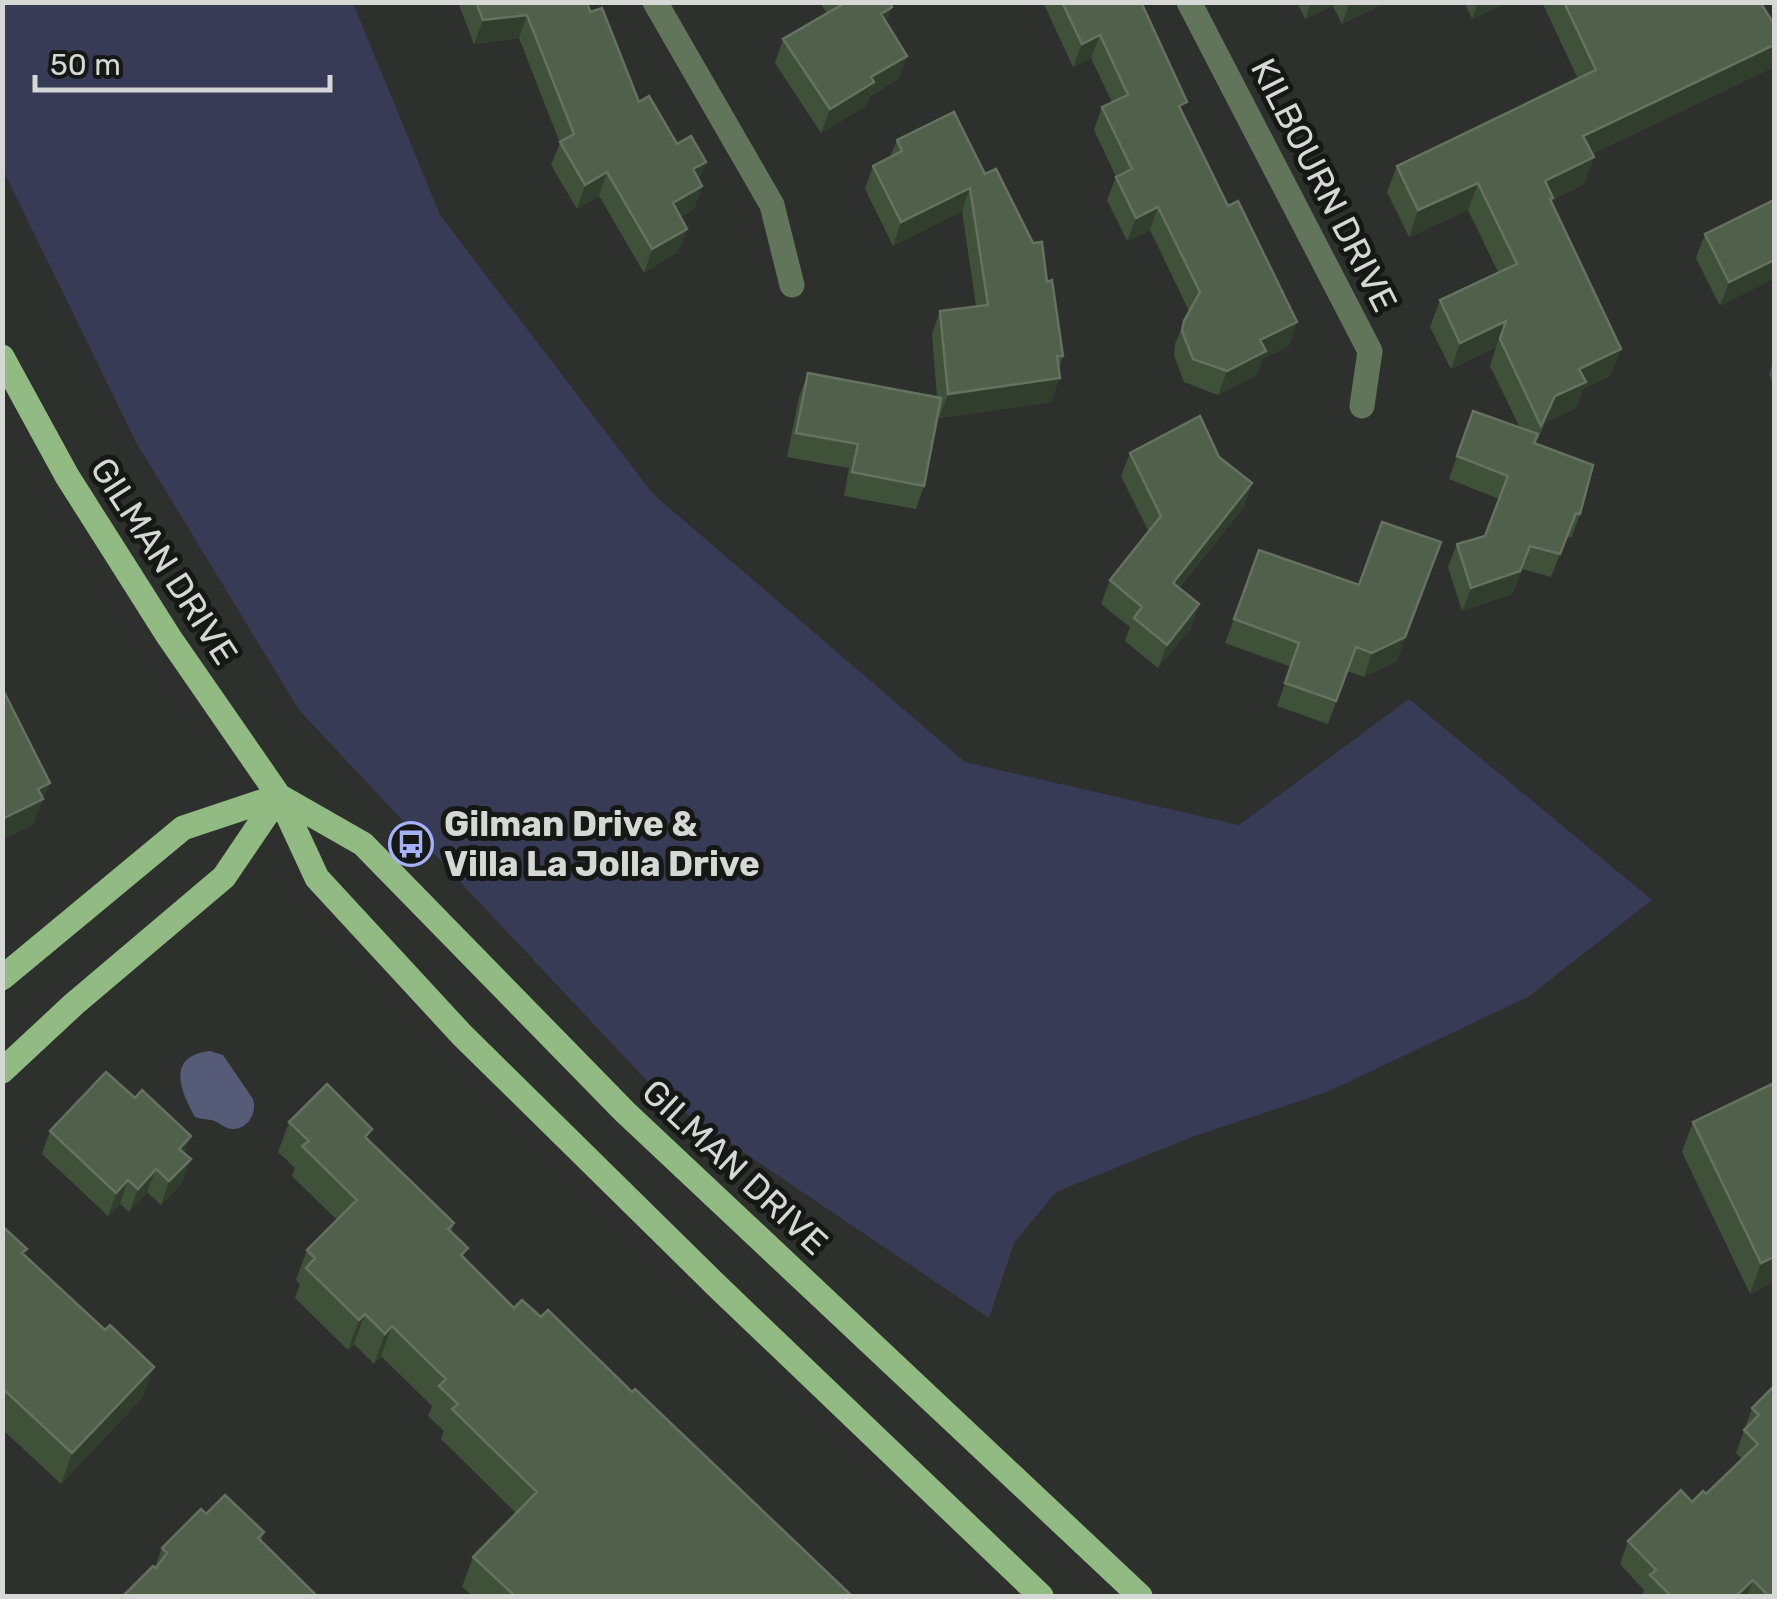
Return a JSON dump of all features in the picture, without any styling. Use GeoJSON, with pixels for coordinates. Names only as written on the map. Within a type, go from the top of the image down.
{"type":"FeatureCollection","features":[{"type":"Feature","properties":{"kind":"main road","name":"GILMAN DRIVE"},"geometry":{"type":"LineString","coordinates":[[2,357],[67,476],[169,637],[279,796],[317,878],[462,1034],[717,1286],[1041,1596]]}},
{"type":"Feature","properties":{"kind":"main road","name":"GILMAN DRIVE"},"geometry":{"type":"LineString","coordinates":[[279,796],[363,844],[625,1112],[1140,1596]]}},
{"type":"Feature","properties":{"kind":"main road"},"geometry":{"type":"LineString","coordinates":[[2,978],[183,828],[279,796]]}},
{"type":"Feature","properties":{"kind":"main road"},"geometry":{"type":"LineString","coordinates":[[2,1071],[74,1004],[224,878],[279,796]]}},
{"type":"Feature","properties":{"kind":"street"},"geometry":{"type":"LineString","coordinates":[[655,2],[772,205],[792,285]]}},
{"type":"Feature","properties":{"kind":"street","name":"KILBOURN DRIVE"},"geometry":{"type":"LineString","coordinates":[[1190,2],[1370,351],[1362,406]]}},
{"type":"Feature","properties":{"kind":"shaded area"},"geometry":{"type":"Polygon","coordinates":[[[3,2],[353,3],[440,215],[653,494],[965,762],[1239,825],[1409,699],[1652,900],[1528,997],[1327,1092],[1192,1137],[1056,1192],[1014,1243],[989,1318],[663,1098],[299,710],[136,442],[3,170],[3,2]]]}},
{"type":"Feature","properties":{"kind":"shaded area"},"geometry":{"type":"Polygon","coordinates":[[[210,1051],[223,1055],[253,1099],[251,1118],[244,1126],[231,1129],[195,1117],[185,1096],[182,1067],[187,1059],[210,1051]]]}},
{"type":"Feature","properties":{"kind":"building"},"geometry":{"type":"Polygon","coordinates":[[[476,2],[587,2],[590,12],[602,8],[639,102],[649,96],[677,144],[691,136],[706,162],[693,169],[702,186],[673,203],[687,229],[652,249],[607,172],[585,185],[560,142],[574,134],[527,15],[483,20],[476,2]]]}},
{"type":"Feature","properties":{"kind":"building"},"geometry":{"type":"Polygon","coordinates":[[[843,2],[889,2],[892,7],[881,14],[907,56],[871,77],[874,82],[830,109],[783,39],[843,2]]]}},
{"type":"Feature","properties":{"kind":"building"},"geometry":{"type":"Polygon","coordinates":[[[1062,2],[1141,2],[1187,102],[1179,106],[1228,206],[1238,201],[1297,322],[1260,340],[1266,351],[1227,371],[1193,359],[1182,331],[1200,292],[1158,207],[1136,218],[1116,177],[1132,169],[1102,107],[1128,95],[1100,35],[1082,44],[1062,2]]]}},
{"type":"Feature","properties":{"kind":"building"},"geometry":{"type":"Polygon","coordinates":[[[1564,2],[1760,2],[1774,24],[1774,45],[1583,136],[1594,157],[1545,181],[1621,349],[1579,369],[1586,382],[1555,396],[1541,426],[1500,339],[1506,321],[1460,343],[1440,300],[1517,264],[1478,183],[1418,210],[1397,166],[1596,70],[1564,2]]]}},
{"type":"Feature","properties":{"kind":"building"},"geometry":{"type":"Polygon","coordinates":[[[954,112],[985,174],[996,169],[1033,243],[1042,242],[1063,356],[1057,356],[1060,378],[948,394],[940,311],[988,305],[970,188],[901,222],[873,166],[902,151],[897,140],[954,112]]]}},
{"type":"Feature","properties":{"kind":"building"},"geometry":{"type":"Polygon","coordinates":[[[1774,200],[1774,260],[1729,282],[1705,234],[1774,200]]]}},
{"type":"Feature","properties":{"kind":"building"},"geometry":{"type":"Polygon","coordinates":[[[808,373],[941,398],[924,486],[852,472],[858,444],[796,433],[808,373]]]}},
{"type":"Feature","properties":{"kind":"building"},"geometry":{"type":"Polygon","coordinates":[[[1473,411],[1538,434],[1534,443],[1593,465],[1580,514],[1576,513],[1560,554],[1530,546],[1520,571],[1471,588],[1457,544],[1485,536],[1508,476],[1457,456],[1473,411]]]}},
{"type":"Feature","properties":{"kind":"building"},"geometry":{"type":"Polygon","coordinates":[[[1200,416],[1219,457],[1252,483],[1173,583],[1199,604],[1167,645],[1134,618],[1142,607],[1110,580],[1161,516],[1130,453],[1200,416]]]}},
{"type":"Feature","properties":{"kind":"building"},"geometry":{"type":"Polygon","coordinates":[[[1382,522],[1441,542],[1405,637],[1372,653],[1356,647],[1336,701],[1285,683],[1299,643],[1234,619],[1259,550],[1359,585],[1382,522]]]}},
{"type":"Feature","properties":{"kind":"building"},"geometry":{"type":"Polygon","coordinates":[[[2,688],[50,783],[38,789],[43,799],[2,819],[2,688]]]}},
{"type":"Feature","properties":{"kind":"building"},"geometry":{"type":"Polygon","coordinates":[[[106,1072],[135,1098],[142,1090],[191,1136],[179,1149],[191,1159],[169,1181],[156,1169],[138,1189],[128,1180],[116,1193],[50,1131],[106,1072]]]}},
{"type":"Feature","properties":{"kind":"building"},"geometry":{"type":"Polygon","coordinates":[[[1774,1083],[1774,1257],[1761,1263],[1693,1122],[1774,1083]]]}},
{"type":"Feature","properties":{"kind":"building"},"geometry":{"type":"Polygon","coordinates":[[[327,1084],[372,1129],[365,1137],[454,1223],[448,1229],[468,1248],[461,1255],[514,1308],[522,1300],[541,1317],[548,1310],[852,1596],[515,1596],[473,1557],[537,1492],[452,1409],[458,1404],[439,1386],[446,1379],[392,1326],[385,1334],[365,1314],[359,1320],[306,1268],[315,1258],[307,1250],[357,1200],[302,1146],[309,1141],[289,1122],[327,1084]]]}},
{"type":"Feature","properties":{"kind":"building"},"geometry":{"type":"Polygon","coordinates":[[[2,1226],[27,1249],[22,1253],[105,1330],[110,1325],[154,1367],[72,1453],[2,1388],[2,1226]]]}},
{"type":"Feature","properties":{"kind":"building"},"geometry":{"type":"Polygon","coordinates":[[[1774,1386],[1774,1596],[1769,1596],[1753,1580],[1736,1596],[1671,1596],[1650,1575],[1656,1570],[1628,1541],[1681,1490],[1692,1502],[1703,1491],[1706,1494],[1758,1444],[1744,1430],[1759,1415],[1752,1408],[1774,1386]]]}},
{"type":"Feature","properties":{"kind":"building"},"geometry":{"type":"Polygon","coordinates":[[[225,1495],[264,1532],[258,1538],[317,1596],[123,1596],[153,1566],[156,1568],[167,1553],[162,1548],[201,1509],[206,1514],[225,1495]]]}},
{"type":"Feature","properties":{"kind":"place","name":"Gilman Drive & Villa La Jolla Drive"},"geometry":{"type":"Point","coordinates":[411,844]}}]}
